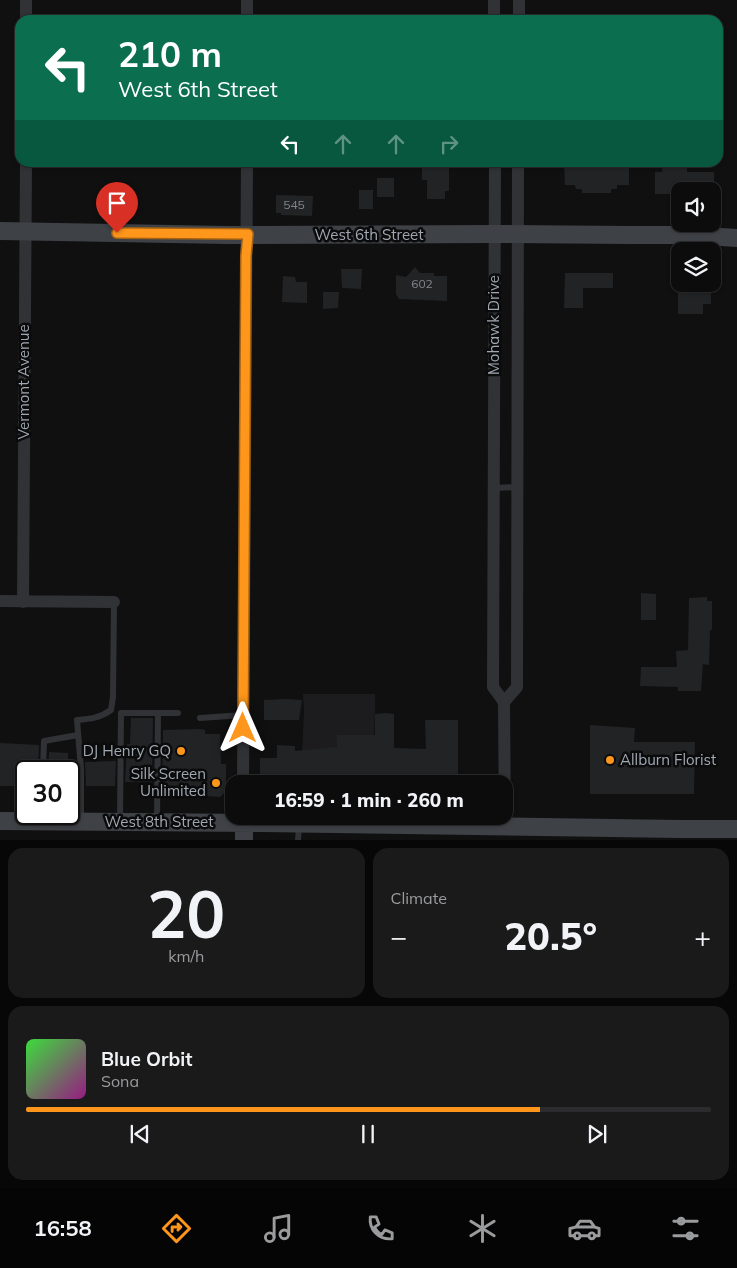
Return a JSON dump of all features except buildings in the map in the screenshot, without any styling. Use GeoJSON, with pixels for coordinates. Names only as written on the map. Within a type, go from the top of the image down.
{"type":"FeatureCollection","features":[{"type":"Feature","properties":{"kind":"street"},"geometry":{"type":"LineString","coordinates":[[26,0],[26,15]]}},
{"type":"Feature","properties":{"kind":"street"},"geometry":{"type":"LineString","coordinates":[[247,0],[247,15]]}},
{"type":"Feature","properties":{"kind":"street"},"geometry":{"type":"LineString","coordinates":[[494,0],[494,15]]}},
{"type":"Feature","properties":{"kind":"street"},"geometry":{"type":"LineString","coordinates":[[519,0],[519,15]]}},
{"type":"Feature","properties":{"kind":"street","name":"Vermont Avenue"},"geometry":{"type":"LineString","coordinates":[[23,602],[26,167]]}},
{"type":"Feature","properties":{"kind":"street"},"geometry":{"type":"LineString","coordinates":[[243,775],[247,167]]}},
{"type":"Feature","properties":{"kind":"street","name":"Mohawk Drive"},"geometry":{"type":"LineString","coordinates":[[495,167],[493,687],[504,702],[505,827]]}},
{"type":"Feature","properties":{"kind":"street","name":"Mohawk Drive"},"geometry":{"type":"LineString","coordinates":[[504,702],[517,687],[518,167]]}},
{"type":"Feature","properties":{"kind":"street","name":"West 6th Street"},"geometry":{"type":"LineString","coordinates":[[0,231],[248,234],[518,234],[737,238]]}},
{"type":"Feature","properties":{"kind":"street"},"geometry":{"type":"LineString","coordinates":[[0,602],[114,602]]}},
{"type":"Feature","properties":{"kind":"street","name":"West 8th Street"},"geometry":{"type":"LineString","coordinates":[[0,821],[15,820]]}},
{"type":"Feature","properties":{"kind":"street","name":"West 8th Street"},"geometry":{"type":"LineString","coordinates":[[81,822],[225,820]]}},
{"type":"Feature","properties":{"kind":"street"},"geometry":{"type":"LineString","coordinates":[[244,825],[244,840]]}},
{"type":"Feature","properties":{"kind":"street","name":"West 8th Street"},"geometry":{"type":"LineString","coordinates":[[266,825],[298,832],[505,827],[737,829]]}},
{"type":"Feature","properties":{"kind":"lane"},"geometry":{"type":"LineString","coordinates":[[494,488],[517,488]]}},
{"type":"Feature","properties":{"kind":"lane"},"geometry":{"type":"LineString","coordinates":[[81,822],[81,769],[77,720],[104,715],[111,710],[113,697],[114,602]]}},
{"type":"Feature","properties":{"kind":"lane"},"geometry":{"type":"LineString","coordinates":[[120,822],[121,713],[178,713]]}},
{"type":"Feature","properties":{"kind":"lane"},"geometry":{"type":"LineString","coordinates":[[157,822],[158,713]]}},
{"type":"Feature","properties":{"kind":"lane"},"geometry":{"type":"LineString","coordinates":[[200,718],[243,715]]}},
{"type":"Feature","properties":{"kind":"lane"},"geometry":{"type":"LineString","coordinates":[[43,760],[44,741],[78,735]]}},
{"type":"Feature","properties":{"kind":"shaded area"},"geometry":{"type":"Polygon","coordinates":[[[303,694],[375,694],[374,736],[305,775],[301,775],[303,694]]]}},
{"type":"Feature","properties":{"kind":"place","name":"DJ Henry GQ"},"geometry":{"type":"Point","coordinates":[181,751]}},
{"type":"Feature","properties":{"kind":"place","name":"Allburn Florist"},"geometry":{"type":"Point","coordinates":[610,760]}},
{"type":"Feature","properties":{"kind":"place","name":"Silk Screen Unlimited"},"geometry":{"type":"Point","coordinates":[216,783]}},
{"type":"Feature","properties":{"kind":"route"},"geometry":{"type":"LineString","coordinates":[[117,233],[248,234],[246,256],[243,728]]}}]}
